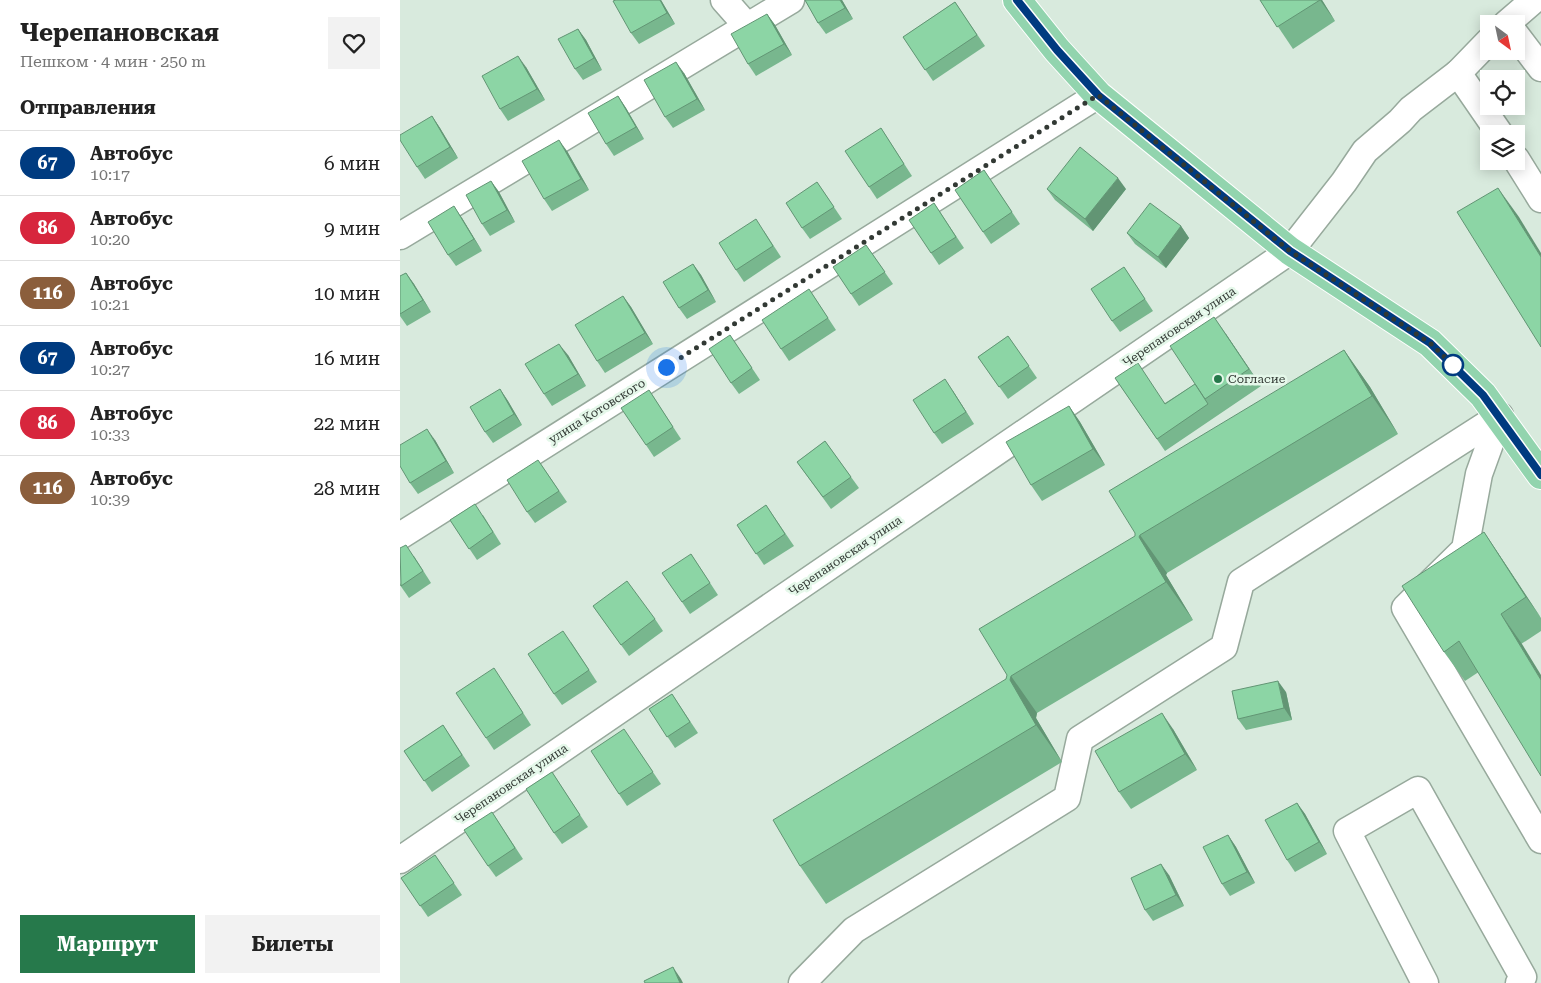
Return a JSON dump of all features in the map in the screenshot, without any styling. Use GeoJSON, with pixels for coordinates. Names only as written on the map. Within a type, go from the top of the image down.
{"type":"FeatureCollection","features":[{"type":"Feature","properties":{"kind":"main road"},"geometry":{"type":"LineString","coordinates":[[1017,0],[1057,50],[1098,95],[1290,251],[1430,343],[1483,395],[1541,475]]}},
{"type":"Feature","properties":{"kind":"street"},"geometry":{"type":"LineString","coordinates":[[724,0],[747,26]]}},
{"type":"Feature","properties":{"kind":"street"},"geometry":{"type":"LineString","coordinates":[[400,236],[791,0]]}},
{"type":"Feature","properties":{"kind":"street"},"geometry":{"type":"LineString","coordinates":[[1520,15],[1534,0]]}},
{"type":"Feature","properties":{"kind":"street"},"geometry":{"type":"LineString","coordinates":[[1525,47],[1541,68]]}},
{"type":"Feature","properties":{"kind":"street","name":"Черепановская улица"},"geometry":{"type":"LineString","coordinates":[[400,860],[1290,251],[1344,182],[1365,151],[1411,109],[1458,73],[1480,50]]}},
{"type":"Feature","properties":{"kind":"street"},"geometry":{"type":"LineString","coordinates":[[1458,73],[1494,125]]}},
{"type":"Feature","properties":{"kind":"street","name":"улица Котовского"},"geometry":{"type":"LineString","coordinates":[[400,536],[1098,95]]}},
{"type":"Feature","properties":{"kind":"street"},"geometry":{"type":"LineString","coordinates":[[1523,170],[1541,198]]}},
{"type":"Feature","properties":{"kind":"street"},"geometry":{"type":"LineString","coordinates":[[1500,416],[1480,474],[1466,549],[1405,608],[1541,840]]}},
{"type":"Feature","properties":{"kind":"street"},"geometry":{"type":"LineString","coordinates":[[803,982],[854,930],[1067,798],[1080,739],[1224,647],[1241,582],[1500,416]]}},
{"type":"Feature","properties":{"kind":"street"},"geometry":{"type":"LineString","coordinates":[[1425,983],[1347,831],[1418,790],[1523,977],[1519,983]]}},
{"type":"Feature","properties":{"kind":"building"},"geometry":{"type":"Polygon","coordinates":[[[660,0],[667,13],[631,33],[613,1],[660,0]]]}},
{"type":"Feature","properties":{"kind":"building"},"geometry":{"type":"Polygon","coordinates":[[[805,0],[840,0],[845,8],[818,23],[805,0]]]}},
{"type":"Feature","properties":{"kind":"building"},"geometry":{"type":"Polygon","coordinates":[[[1260,0],[1320,0],[1277,27],[1260,0]]]}},
{"type":"Feature","properties":{"kind":"building"},"geometry":{"type":"Polygon","coordinates":[[[955,2],[977,35],[925,70],[903,37],[955,2]]]}},
{"type":"Feature","properties":{"kind":"building"},"geometry":{"type":"Polygon","coordinates":[[[767,14],[784,44],[748,64],[731,34],[767,14]]]}},
{"type":"Feature","properties":{"kind":"building"},"geometry":{"type":"Polygon","coordinates":[[[578,29],[594,58],[575,69],[558,39],[578,29]]]}},
{"type":"Feature","properties":{"kind":"building"},"geometry":{"type":"Polygon","coordinates":[[[518,56],[537,89],[500,109],[482,76],[518,56]]]}},
{"type":"Feature","properties":{"kind":"building"},"geometry":{"type":"Polygon","coordinates":[[[676,62],[697,99],[665,117],[644,80],[676,62]]]}},
{"type":"Feature","properties":{"kind":"building"},"geometry":{"type":"Polygon","coordinates":[[[618,96],[636,127],[606,144],[588,113],[618,96]]]}},
{"type":"Feature","properties":{"kind":"building"},"geometry":{"type":"Polygon","coordinates":[[[432,116],[450,147],[417,167],[400,140],[400,135],[432,116]]]}},
{"type":"Feature","properties":{"kind":"building"},"geometry":{"type":"Polygon","coordinates":[[[881,128],[904,164],[869,187],[845,151],[881,128]]]}},
{"type":"Feature","properties":{"kind":"building"},"geometry":{"type":"Polygon","coordinates":[[[559,140],[581,179],[544,199],[522,161],[559,140]]]}},
{"type":"Feature","properties":{"kind":"building"},"geometry":{"type":"Polygon","coordinates":[[[1080,147],[1118,178],[1085,219],[1047,189],[1080,147]]]}},
{"type":"Feature","properties":{"kind":"building"},"geometry":{"type":"Polygon","coordinates":[[[984,170],[1012,212],[983,232],[955,190],[984,170]]]}},
{"type":"Feature","properties":{"kind":"building"},"geometry":{"type":"Polygon","coordinates":[[[491,181],[507,210],[482,224],[466,195],[491,181]]]}},
{"type":"Feature","properties":{"kind":"building"},"geometry":{"type":"Polygon","coordinates":[[[817,182],[834,207],[802,228],[786,203],[817,182]]]}},
{"type":"Feature","properties":{"kind":"building"},"geometry":{"type":"Polygon","coordinates":[[[1498,188],[1541,257],[1541,347],[1457,212],[1498,188]]]}},
{"type":"Feature","properties":{"kind":"building"},"geometry":{"type":"Polygon","coordinates":[[[934,203],[956,237],[931,253],[909,220],[934,203]]]}},
{"type":"Feature","properties":{"kind":"building"},"geometry":{"type":"Polygon","coordinates":[[[1150,203],[1181,226],[1158,257],[1127,233],[1150,203]]]}},
{"type":"Feature","properties":{"kind":"building"},"geometry":{"type":"Polygon","coordinates":[[[454,206],[474,239],[448,255],[428,222],[454,206]]]}},
{"type":"Feature","properties":{"kind":"building"},"geometry":{"type":"Polygon","coordinates":[[[756,219],[773,246],[736,270],[719,243],[756,219]]]}},
{"type":"Feature","properties":{"kind":"building"},"geometry":{"type":"Polygon","coordinates":[[[866,245],[885,272],[851,294],[833,267],[866,245]]]}},
{"type":"Feature","properties":{"kind":"building"},"geometry":{"type":"Polygon","coordinates":[[[693,264],[708,290],[679,308],[663,282],[693,264]]]}},
{"type":"Feature","properties":{"kind":"building"},"geometry":{"type":"Polygon","coordinates":[[[1124,267],[1145,299],[1112,321],[1091,289],[1124,267]]]}},
{"type":"Feature","properties":{"kind":"building"},"geometry":{"type":"Polygon","coordinates":[[[406,273],[423,300],[400,314],[400,276],[406,273]]]}},
{"type":"Feature","properties":{"kind":"building"},"geometry":{"type":"Polygon","coordinates":[[[809,289],[828,318],[781,349],[762,320],[809,289]]]}},
{"type":"Feature","properties":{"kind":"building"},"geometry":{"type":"Polygon","coordinates":[[[623,296],[645,333],[597,361],[575,325],[623,296]]]}},
{"type":"Feature","properties":{"kind":"building"},"geometry":{"type":"Polygon","coordinates":[[[1214,317],[1249,369],[1205,399],[1170,346],[1214,317]]]}},
{"type":"Feature","properties":{"kind":"building"},"geometry":{"type":"Polygon","coordinates":[[[730,335],[752,368],[731,383],[709,349],[730,335]]]}},
{"type":"Feature","properties":{"kind":"building"},"geometry":{"type":"Polygon","coordinates":[[[1008,336],[1029,366],[999,387],[978,357],[1008,336]]]}},
{"type":"Feature","properties":{"kind":"building"},"geometry":{"type":"Polygon","coordinates":[[[559,344],[578,374],[544,394],[525,364],[559,344]]]}},
{"type":"Feature","properties":{"kind":"building"},"geometry":{"type":"Polygon","coordinates":[[[1344,350],[1372,396],[1140,535],[1139,537],[1166,582],[1011,676],[1010,680],[1036,725],[800,866],[773,820],[1006,679],[1007,675],[979,629],[1135,536],[1135,533],[1109,491],[1344,350]]]}},
{"type":"Feature","properties":{"kind":"building"},"geometry":{"type":"Polygon","coordinates":[[[1138,363],[1165,404],[1195,384],[1208,404],[1157,439],[1115,378],[1138,363]]]}},
{"type":"Feature","properties":{"kind":"building"},"geometry":{"type":"Polygon","coordinates":[[[945,379],[966,412],[934,433],[913,400],[945,379]]]}},
{"type":"Feature","properties":{"kind":"building"},"geometry":{"type":"Polygon","coordinates":[[[500,389],[514,414],[485,432],[470,407],[500,389]]]}},
{"type":"Feature","properties":{"kind":"building"},"geometry":{"type":"Polygon","coordinates":[[[649,390],[673,427],[646,445],[621,408],[649,390]]]}},
{"type":"Feature","properties":{"kind":"building"},"geometry":{"type":"Polygon","coordinates":[[[1069,406],[1093,449],[1031,485],[1006,442],[1069,406]]]}},
{"type":"Feature","properties":{"kind":"building"},"geometry":{"type":"Polygon","coordinates":[[[427,429],[446,461],[410,483],[400,466],[400,445],[427,429]]]}},
{"type":"Feature","properties":{"kind":"building"},"geometry":{"type":"Polygon","coordinates":[[[825,441],[851,477],[823,497],[797,462],[825,441]]]}},
{"type":"Feature","properties":{"kind":"building"},"geometry":{"type":"Polygon","coordinates":[[[538,460],[559,491],[527,512],[507,480],[538,460]]]}},
{"type":"Feature","properties":{"kind":"building"},"geometry":{"type":"Polygon","coordinates":[[[475,504],[493,532],[469,549],[450,520],[475,504]]]}},
{"type":"Feature","properties":{"kind":"building"},"geometry":{"type":"Polygon","coordinates":[[[766,505],[785,534],[756,554],[737,525],[766,505]]]}},
{"type":"Feature","properties":{"kind":"building"},"geometry":{"type":"Polygon","coordinates":[[[1484,532],[1526,597],[1501,614],[1541,680],[1541,776],[1459,641],[1444,652],[1402,586],[1484,532]]]}},
{"type":"Feature","properties":{"kind":"building"},"geometry":{"type":"Polygon","coordinates":[[[406,545],[423,571],[401,586],[400,548],[406,545]]]}},
{"type":"Feature","properties":{"kind":"building"},"geometry":{"type":"Polygon","coordinates":[[[691,554],[710,583],[682,602],[662,573],[691,554]]]}},
{"type":"Feature","properties":{"kind":"building"},"geometry":{"type":"Polygon","coordinates":[[[627,581],[655,619],[621,645],[593,606],[627,581]]]}},
{"type":"Feature","properties":{"kind":"building"},"geometry":{"type":"Polygon","coordinates":[[[563,631],[589,670],[554,694],[528,654],[563,631]]]}},
{"type":"Feature","properties":{"kind":"building"},"geometry":{"type":"Polygon","coordinates":[[[494,668],[523,713],[486,738],[456,693],[494,668]]]}},
{"type":"Feature","properties":{"kind":"building"},"geometry":{"type":"Polygon","coordinates":[[[1278,681],[1284,708],[1238,719],[1232,691],[1278,681]]]}},
{"type":"Feature","properties":{"kind":"building"},"geometry":{"type":"Polygon","coordinates":[[[672,694],[690,722],[667,737],[649,709],[672,694]]]}},
{"type":"Feature","properties":{"kind":"building"},"geometry":{"type":"Polygon","coordinates":[[[1162,713],[1185,754],[1119,792],[1095,751],[1162,713]]]}},
{"type":"Feature","properties":{"kind":"building"},"geometry":{"type":"Polygon","coordinates":[[[443,725],[462,755],[424,781],[404,751],[443,725]]]}},
{"type":"Feature","properties":{"kind":"building"},"geometry":{"type":"Polygon","coordinates":[[[624,729],[653,772],[619,794],[591,751],[624,729]]]}},
{"type":"Feature","properties":{"kind":"building"},"geometry":{"type":"Polygon","coordinates":[[[552,772],[580,815],[554,833],[526,789],[552,772]]]}},
{"type":"Feature","properties":{"kind":"building"},"geometry":{"type":"Polygon","coordinates":[[[1297,803],[1319,842],[1287,860],[1265,820],[1297,803]]]}},
{"type":"Feature","properties":{"kind":"building"},"geometry":{"type":"Polygon","coordinates":[[[492,812],[515,848],[488,866],[464,830],[492,812]]]}},
{"type":"Feature","properties":{"kind":"building"},"geometry":{"type":"Polygon","coordinates":[[[1228,835],[1247,872],[1222,884],[1203,847],[1228,835]]]}},
{"type":"Feature","properties":{"kind":"building"},"geometry":{"type":"Polygon","coordinates":[[[435,855],[454,883],[420,906],[401,878],[435,855]]]}},
{"type":"Feature","properties":{"kind":"building"},"geometry":{"type":"Polygon","coordinates":[[[1161,864],[1176,895],[1145,910],[1131,878],[1161,864]]]}},
{"type":"Feature","properties":{"kind":"building"},"geometry":{"type":"Polygon","coordinates":[[[673,967],[680,983],[645,983],[644,981],[673,967]]]}},
{"type":"Feature","properties":{"kind":"bus line","name":"67"},"geometry":{"type":"LineString","coordinates":[[1017,0],[1057,50],[1098,95],[1290,251],[1430,343],[1483,395],[1541,475]]}},
{"type":"Feature","properties":{"kind":"place","name":"Согласие"},"geometry":{"type":"Point","coordinates":[1218,379]}},
{"type":"Feature","properties":{"kind":"route"},"geometry":{"type":"LineString","coordinates":[[666,367],[1098,95],[1290,251],[1430,343],[1457,369],[1453,365]]}}]}
